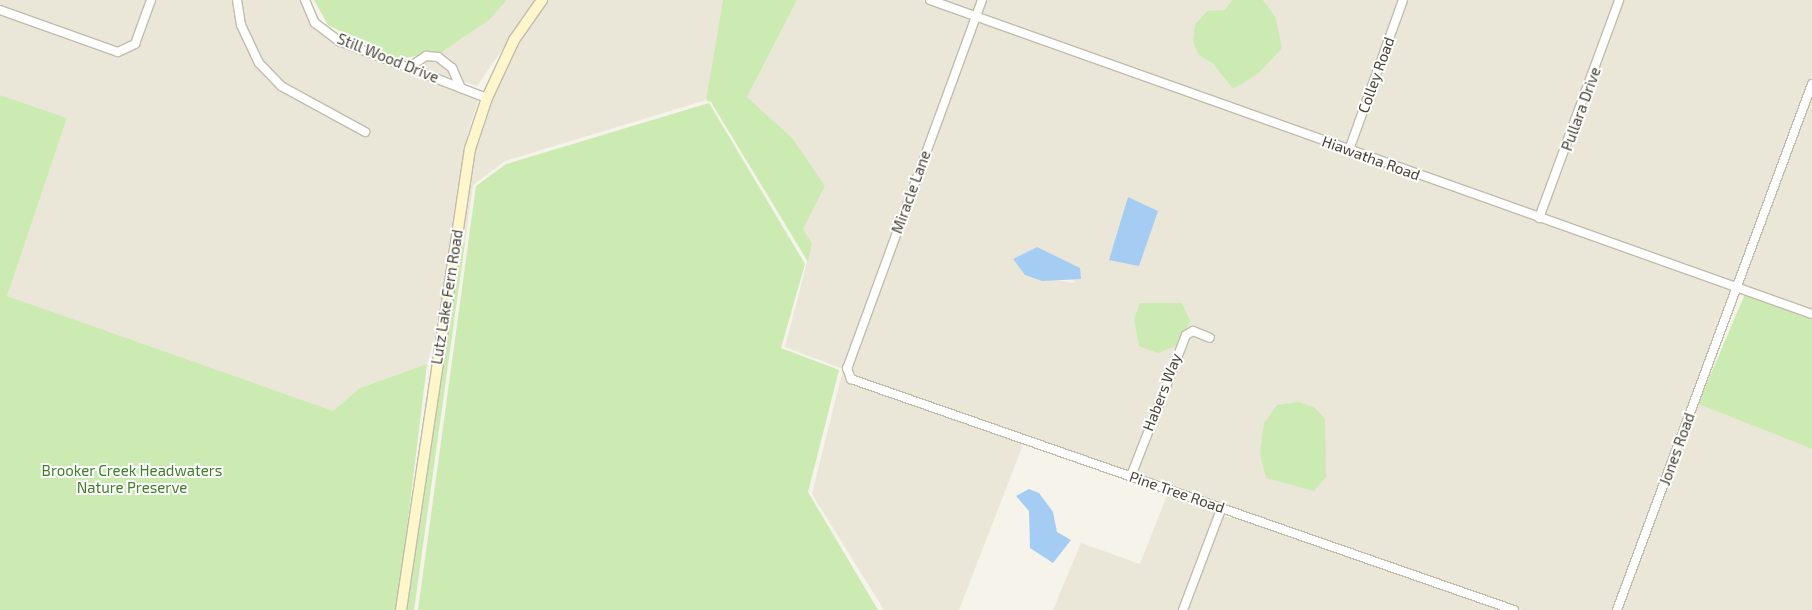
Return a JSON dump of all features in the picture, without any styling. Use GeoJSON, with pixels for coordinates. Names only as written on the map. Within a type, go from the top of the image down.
{"type":"FeatureCollection","features":[{"type":"Feature","properties":{"kind":"main road","name":"Lutz Lake Fern Road"},"geometry":{"type":"LineString","coordinates":[[401,610],[470,149],[486,98],[514,40],[542,0]]}},
{"type":"Feature","properties":{"kind":"street"},"geometry":{"type":"LineString","coordinates":[[0,10],[118,52],[135,44],[151,0]]}},
{"type":"Feature","properties":{"kind":"street"},"geometry":{"type":"LineString","coordinates":[[237,0],[241,25],[259,63],[281,86],[365,132]]}},
{"type":"Feature","properties":{"kind":"street","name":"Still Wood Drive"},"geometry":{"type":"LineString","coordinates":[[305,0],[315,23],[339,42],[486,98]]}},
{"type":"Feature","properties":{"kind":"street","name":"Hiawatha Road"},"geometry":{"type":"LineString","coordinates":[[930,0],[1812,314]]}},
{"type":"Feature","properties":{"kind":"street","name":"Miracle Lane"},"geometry":{"type":"LineString","coordinates":[[847,368],[982,0]]}},
{"type":"Feature","properties":{"kind":"street","name":"Colley Road"},"geometry":{"type":"LineString","coordinates":[[1348,150],[1403,0]]}},
{"type":"Feature","properties":{"kind":"street","name":"Pullara Drive"},"geometry":{"type":"LineString","coordinates":[[1539,218],[1620,0]]}},
{"type":"Feature","properties":{"kind":"street"},"geometry":{"type":"LineString","coordinates":[[408,68],[426,56],[438,57],[452,68],[461,88]]}},
{"type":"Feature","properties":{"kind":"street","name":"Jones Road"},"geometry":{"type":"LineString","coordinates":[[1617,610],[1812,84]]}},
{"type":"Feature","properties":{"kind":"street","name":"Habers Way"},"geometry":{"type":"LineString","coordinates":[[1131,476],[1179,347],[1193,331],[1210,338]]}},
{"type":"Feature","properties":{"kind":"street","name":"Pine Tree Road"},"geometry":{"type":"LineString","coordinates":[[847,368],[854,381],[1222,507],[1514,610]]}},
{"type":"Feature","properties":{"kind":"street"},"geometry":{"type":"LineString","coordinates":[[1183,610],[1222,507]]}},
{"type":"Feature","properties":{"kind":"shaded area"},"geometry":{"type":"Polygon","coordinates":[[[0,0],[305,0],[315,23],[339,41],[479,98],[468,132],[435,337],[427,364],[360,388],[333,412],[6,296],[67,118],[0,95],[0,0]]]}},
{"type":"Feature","properties":{"kind":"shaded area"},"geometry":{"type":"Polygon","coordinates":[[[507,0],[536,0],[477,86],[413,66],[465,37],[507,0]]]}},
{"type":"Feature","properties":{"kind":"shaded area"},"geometry":{"type":"Polygon","coordinates":[[[547,0],[723,0],[706,100],[505,161],[473,185],[465,243],[460,242],[473,150],[490,99],[517,42],[547,0]]]}},
{"type":"Feature","properties":{"kind":"shaded area"},"geometry":{"type":"Polygon","coordinates":[[[797,0],[921,0],[971,19],[843,369],[785,347],[812,243],[803,229],[825,186],[747,97],[797,0]]]}},
{"type":"Feature","properties":{"kind":"shaded area"},"geometry":{"type":"Polygon","coordinates":[[[940,0],[978,0],[974,12],[940,0]]]}},
{"type":"Feature","properties":{"kind":"shaded area"},"geometry":{"type":"Polygon","coordinates":[[[987,0],[1232,0],[1199,55],[1213,64],[1233,89],[1275,16],[1263,0],[1399,0],[1346,145],[981,15],[987,0]]]}},
{"type":"Feature","properties":{"kind":"shaded area"},"geometry":{"type":"Polygon","coordinates":[[[1407,0],[1615,0],[1536,213],[1353,148],[1407,0]]]}},
{"type":"Feature","properties":{"kind":"shaded area"},"geometry":{"type":"Polygon","coordinates":[[[1623,0],[1812,0],[1812,73],[1735,283],[1544,216],[1623,0]]]}},
{"type":"Feature","properties":{"kind":"shaded area"},"geometry":{"type":"Polygon","coordinates":[[[979,21],[1733,290],[1613,610],[1524,610],[855,378],[851,373],[979,21]],[[1128,197],[1110,260],[1158,211],[1128,197]],[[1037,247],[1013,259],[1025,275],[1075,283],[1065,263],[1037,247]]]}},
{"type":"Feature","properties":{"kind":"shaded area"},"geometry":{"type":"Polygon","coordinates":[[[1812,96],[1812,310],[1742,286],[1812,96]]]}},
{"type":"Feature","properties":{"kind":"shaded area"},"geometry":{"type":"Polygon","coordinates":[[[843,370],[849,383],[1024,442],[959,610],[884,610],[812,494],[843,370]]]}},
{"type":"Feature","properties":{"kind":"shaded area"},"geometry":{"type":"Polygon","coordinates":[[[1698,404],[1812,449],[1812,610],[1621,610],[1698,404]]]}},
{"type":"Feature","properties":{"kind":"shaded area"},"geometry":{"type":"Polygon","coordinates":[[[1168,493],[1216,509],[1179,610],[1053,610],[1081,543],[1140,564],[1168,493]]]}},
{"type":"Feature","properties":{"kind":"shaded area"},"geometry":{"type":"Polygon","coordinates":[[[1223,516],[1274,529],[1504,610],[1187,610],[1223,516]]]}},
{"type":"Feature","properties":{"kind":"green space"},"geometry":{"type":"Polygon","coordinates":[[[314,0],[507,0],[489,20],[442,52],[397,59],[328,25],[314,0]]]}},
{"type":"Feature","properties":{"kind":"green space"},"geometry":{"type":"Polygon","coordinates":[[[723,0],[797,0],[747,97],[792,138],[825,186],[803,229],[812,243],[808,262],[711,102],[706,100],[723,0]]]}},
{"type":"Feature","properties":{"kind":"green space"},"geometry":{"type":"Polygon","coordinates":[[[1232,0],[1263,0],[1275,16],[1282,48],[1259,73],[1233,89],[1213,64],[1199,55],[1193,42],[1195,25],[1207,11],[1225,10],[1232,0]]]}},
{"type":"Feature","properties":{"kind":"green space","name":"Brooker Creek Headwaters Nature Preserve"},"geometry":{"type":"Polygon","coordinates":[[[0,95],[67,118],[7,296],[333,411],[360,388],[427,364],[397,610],[0,610],[0,95]]]}},
{"type":"Feature","properties":{"kind":"green space"},"geometry":{"type":"Polygon","coordinates":[[[709,103],[805,264],[781,348],[839,370],[808,492],[878,610],[418,610],[476,186],[506,164],[709,103]]]}},
{"type":"Feature","properties":{"kind":"green space"},"geometry":{"type":"Polygon","coordinates":[[[460,242],[465,243],[414,610],[405,610],[460,242]]]}},
{"type":"Feature","properties":{"kind":"green space"},"geometry":{"type":"Polygon","coordinates":[[[1745,294],[1812,319],[1812,449],[1698,404],[1745,294]]]}},
{"type":"Feature","properties":{"kind":"green space"},"geometry":{"type":"Polygon","coordinates":[[[1140,303],[1182,303],[1190,321],[1178,345],[1158,353],[1139,346],[1134,319],[1140,303]]]}},
{"type":"Feature","properties":{"kind":"green space"},"geometry":{"type":"Polygon","coordinates":[[[1299,402],[1315,408],[1325,419],[1326,477],[1314,491],[1266,478],[1260,454],[1264,423],[1277,405],[1299,402]]]}},
{"type":"Feature","properties":{"kind":"water"},"geometry":{"type":"Polygon","coordinates":[[[1128,197],[1158,211],[1139,266],[1109,260],[1128,197]]]}},
{"type":"Feature","properties":{"kind":"water"},"geometry":{"type":"Polygon","coordinates":[[[1037,247],[1080,268],[1081,279],[1042,281],[1025,275],[1013,259],[1037,247]]]}},
{"type":"Feature","properties":{"kind":"water"},"geometry":{"type":"Polygon","coordinates":[[[1029,489],[1039,493],[1053,512],[1057,532],[1071,540],[1053,563],[1030,548],[1029,511],[1016,496],[1029,489]]]}}]}
